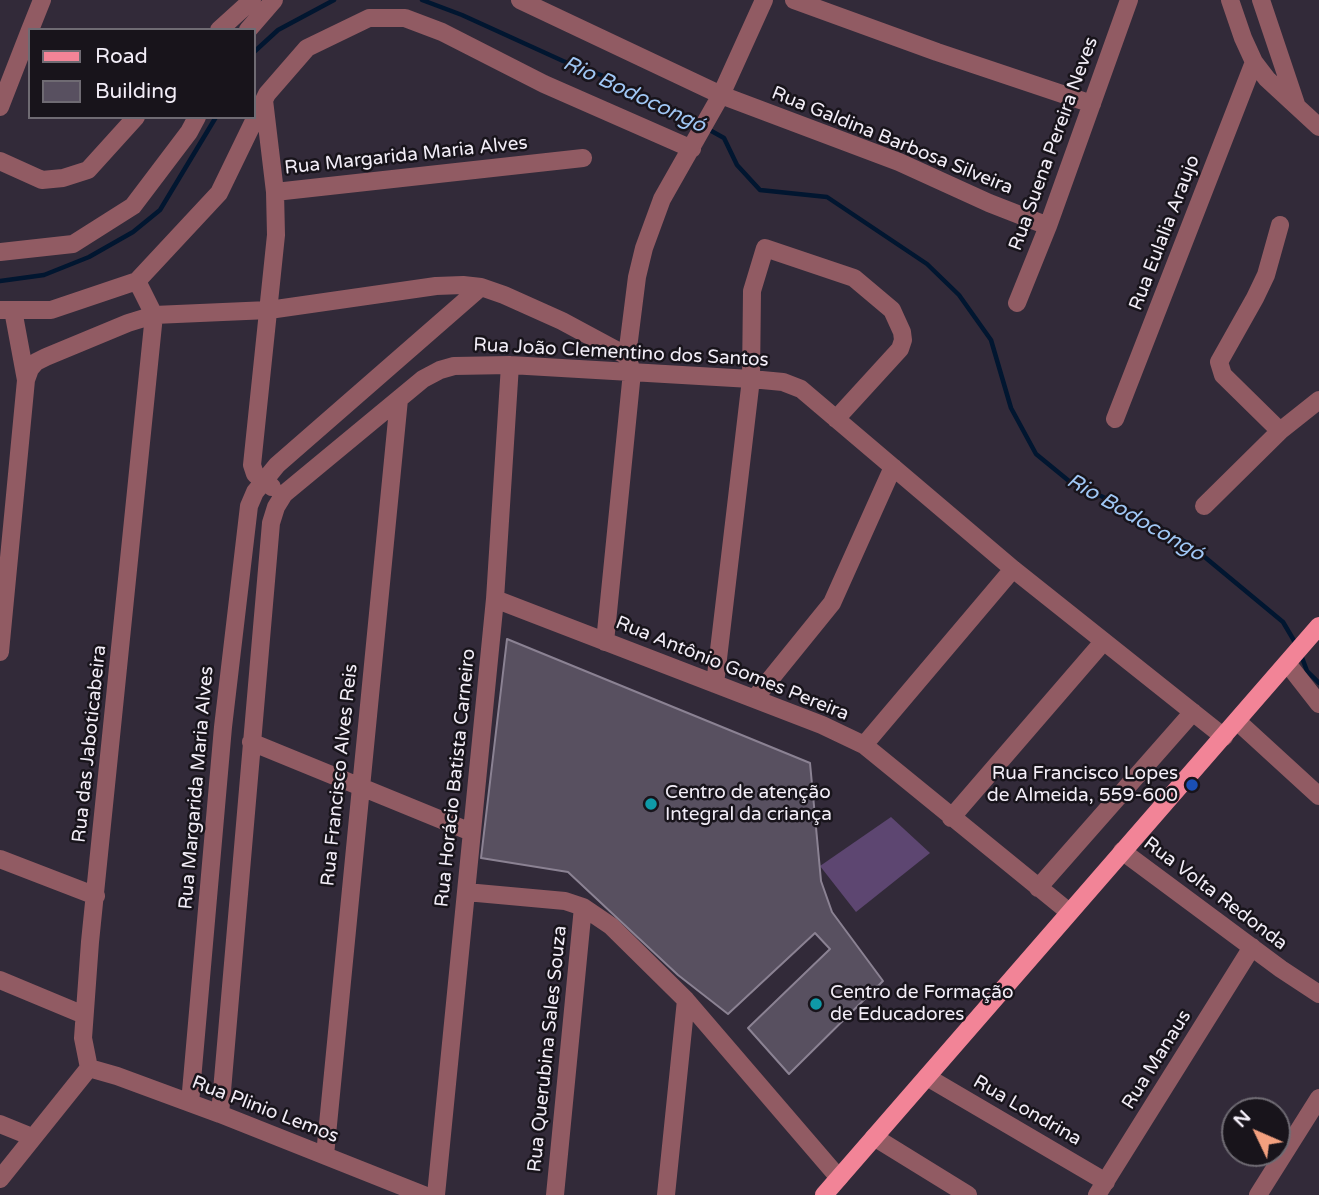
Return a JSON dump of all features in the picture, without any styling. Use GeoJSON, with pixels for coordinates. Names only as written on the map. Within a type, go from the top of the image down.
{"type":"FeatureCollection","features":[{"type":"Feature","properties":{"kind":"main road"},"geometry":{"type":"LineString","coordinates":[[824,1195],[1317,629]]}},
{"type":"Feature","properties":{"kind":"street"},"geometry":{"type":"LineString","coordinates":[[31,28],[42,0]]}},
{"type":"Feature","properties":{"kind":"street"},"geometry":{"type":"LineString","coordinates":[[221,28],[252,0]]}},
{"type":"Feature","properties":{"kind":"street"},"geometry":{"type":"LineString","coordinates":[[250,28],[274,0]]}},
{"type":"Feature","properties":{"kind":"street","name":"Rua Galdina Barbosa Silveira"},"geometry":{"type":"LineString","coordinates":[[520,0],[717,102],[899,162],[989,203],[1048,226]]}},
{"type":"Feature","properties":{"kind":"street"},"geometry":{"type":"LineString","coordinates":[[605,642],[637,277],[644,248],[662,199],[717,102],[764,0]]}},
{"type":"Feature","properties":{"kind":"street"},"geometry":{"type":"LineString","coordinates":[[794,0],[1092,104]]}},
{"type":"Feature","properties":{"kind":"street","name":"Rua Suena Pereira Neves"},"geometry":{"type":"LineString","coordinates":[[1017,303],[1048,226],[1129,0]]}},
{"type":"Feature","properties":{"kind":"street"},"geometry":{"type":"LineString","coordinates":[[1230,0],[1254,62],[1267,79],[1319,127]]}},
{"type":"Feature","properties":{"kind":"street"},"geometry":{"type":"LineString","coordinates":[[1261,0],[1296,104]]}},
{"type":"Feature","properties":{"kind":"street"},"geometry":{"type":"LineString","coordinates":[[256,117],[264,100],[307,48],[369,18],[405,18],[442,32],[544,84],[694,146]]}},
{"type":"Feature","properties":{"kind":"street"},"geometry":{"type":"LineString","coordinates":[[0,107],[28,35]]}},
{"type":"Feature","properties":{"kind":"street","name":"Rua Eulalia Araujo"},"geometry":{"type":"LineString","coordinates":[[1115,419],[1254,62]]}},
{"type":"Feature","properties":{"kind":"street"},"geometry":{"type":"LineString","coordinates":[[264,100],[275,192]]}},
{"type":"Feature","properties":{"kind":"street"},"geometry":{"type":"LineString","coordinates":[[0,161],[42,180],[63,178],[88,170],[134,119]]}},
{"type":"Feature","properties":{"kind":"street"},"geometry":{"type":"LineString","coordinates":[[0,252],[73,244],[133,206],[196,119]]}},
{"type":"Feature","properties":{"kind":"street"},"geometry":{"type":"LineString","coordinates":[[0,652],[26,380],[6,310],[51,310],[137,281],[219,193],[255,119]]}},
{"type":"Feature","properties":{"kind":"street","name":"Rua Margarida Maria Alves"},"geometry":{"type":"LineString","coordinates":[[262,482],[252,465],[252,450],[276,235],[275,192],[583,158]]}},
{"type":"Feature","properties":{"kind":"street"},"geometry":{"type":"LineString","coordinates":[[1280,225],[1273,253],[1255,298],[1220,356],[1219,368],[1280,431]]}},
{"type":"Feature","properties":{"kind":"street"},"geometry":{"type":"LineString","coordinates":[[715,684],[751,379],[752,291],[765,248],[854,278],[892,310],[902,331],[900,349],[836,419]]}},
{"type":"Feature","properties":{"kind":"street"},"geometry":{"type":"LineString","coordinates":[[137,281],[154,315]]}},
{"type":"Feature","properties":{"kind":"street"},"geometry":{"type":"LineString","coordinates":[[26,380],[36,362],[128,323],[154,315],[269,310],[436,286],[481,287],[562,321],[630,364]]}},
{"type":"Feature","properties":{"kind":"street","name":"Rua Margarida Maria Alves"},"geometry":{"type":"LineString","coordinates":[[190,1103],[223,727],[249,506],[262,482],[307,438],[481,287]]}},
{"type":"Feature","properties":{"kind":"street","name":"Rua das Jaboticabeira"},"geometry":{"type":"LineString","coordinates":[[89,1068],[83,1038],[84,1015],[154,315]]}},
{"type":"Feature","properties":{"kind":"street","name":"Rua João Clementino dos Santos"},"geometry":{"type":"LineString","coordinates":[[251,742],[271,523],[276,507],[285,494],[423,379],[440,370],[454,366],[630,364],[783,382],[801,389],[1013,569],[1224,737]]}},
{"type":"Feature","properties":{"kind":"street","name":"Rua Horácio Batista Carneiro"},"geometry":{"type":"LineString","coordinates":[[436,1195],[495,599],[510,365]]}},
{"type":"Feature","properties":{"kind":"street","name":"Rua Francisco Alves Reis"},"geometry":{"type":"LineString","coordinates":[[325,1155],[399,399]]}},
{"type":"Feature","properties":{"kind":"street"},"geometry":{"type":"LineString","coordinates":[[1205,506],[1280,431],[1319,400]]}},
{"type":"Feature","properties":{"kind":"street"},"geometry":{"type":"LineString","coordinates":[[755,698],[832,603],[893,467]]}},
{"type":"Feature","properties":{"kind":"street"},"geometry":{"type":"LineString","coordinates":[[262,482],[285,494]]}},
{"type":"Feature","properties":{"kind":"street"},"geometry":{"type":"LineString","coordinates":[[864,746],[1013,569]]}},
{"type":"Feature","properties":{"kind":"street","name":"Rua Antônio Gomes Pereira"},"geometry":{"type":"LineString","coordinates":[[495,599],[755,698],[822,725],[864,746],[1069,912]]}},
{"type":"Feature","properties":{"kind":"street"},"geometry":{"type":"LineString","coordinates":[[951,818],[1103,642]]}},
{"type":"Feature","properties":{"kind":"street"},"geometry":{"type":"LineString","coordinates":[[1293,657],[1319,704]]}},
{"type":"Feature","properties":{"kind":"street"},"geometry":{"type":"LineString","coordinates":[[1038,888],[1193,712]]}},
{"type":"Feature","properties":{"kind":"street"},"geometry":{"type":"LineString","coordinates":[[1237,721],[1319,796]]}},
{"type":"Feature","properties":{"kind":"street"},"geometry":{"type":"LineString","coordinates":[[220,1114],[251,742],[471,832]]}},
{"type":"Feature","properties":{"kind":"street","name":"Rua Volta Redonda"},"geometry":{"type":"LineString","coordinates":[[1122,851],[1319,994]]}},
{"type":"Feature","properties":{"kind":"street"},"geometry":{"type":"LineString","coordinates":[[0,859],[96,896]]}},
{"type":"Feature","properties":{"kind":"street"},"geometry":{"type":"LineString","coordinates":[[466,892],[565,901],[583,907],[611,926],[686,1000],[839,1178]]}},
{"type":"Feature","properties":{"kind":"street","name":"Rua Querubina Sales Souza"},"geometry":{"type":"LineString","coordinates":[[555,1195],[583,907]]}},
{"type":"Feature","properties":{"kind":"street","name":"Rua Manaus"},"geometry":{"type":"LineString","coordinates":[[1102,1188],[1252,947]]}},
{"type":"Feature","properties":{"kind":"street"},"geometry":{"type":"LineString","coordinates":[[0,981],[84,1015]]}},
{"type":"Feature","properties":{"kind":"street"},"geometry":{"type":"LineString","coordinates":[[666,1195],[686,1000]]}},
{"type":"Feature","properties":{"kind":"street"},"geometry":{"type":"LineString","coordinates":[[0,1179],[89,1068]]}},
{"type":"Feature","properties":{"kind":"street","name":"Rua Plinio Lemos"},"geometry":{"type":"LineString","coordinates":[[89,1068],[220,1114],[424,1195]]}},
{"type":"Feature","properties":{"kind":"street","name":"Rua Londrina"},"geometry":{"type":"LineString","coordinates":[[927,1077],[1102,1188]]}},
{"type":"Feature","properties":{"kind":"street"},"geometry":{"type":"LineString","coordinates":[[1258,1195],[1319,1098]]}},
{"type":"Feature","properties":{"kind":"street"},"geometry":{"type":"LineString","coordinates":[[0,1124],[32,1138]]}},
{"type":"Feature","properties":{"kind":"street"},"geometry":{"type":"LineString","coordinates":[[874,1137],[968,1195]]}},
{"type":"Feature","properties":{"kind":"shaded area"},"geometry":{"type":"Polygon","coordinates":[[[891,817],[930,853],[856,912],[820,866],[891,817]]]}},
{"type":"Feature","properties":{"kind":"building","name":"Centro de atenção Integral da criança"},"geometry":{"type":"Polygon","coordinates":[[[507,639],[810,763],[821,881],[832,912],[883,981],[789,1074],[748,1028],[830,949],[815,933],[728,1014],[678,975],[568,872],[481,858],[507,639]]]}},
{"type":"Feature","properties":{"kind":"waterway","name":"Rio Bodocongó"},"geometry":{"type":"LineString","coordinates":[[256,50],[278,30],[334,0]]}},
{"type":"Feature","properties":{"kind":"waterway","name":"Rio Bodocongó"},"geometry":{"type":"LineString","coordinates":[[422,0],[601,75],[625,90],[699,124]]}},
{"type":"Feature","properties":{"kind":"waterway","name":"Rio Bodocongó"},"geometry":{"type":"LineString","coordinates":[[0,281],[44,275],[89,257],[133,232],[160,210],[215,119]]}},
{"type":"Feature","properties":{"kind":"waterway","name":"Rio Bodocongó"},"geometry":{"type":"LineString","coordinates":[[706,128],[724,138],[737,165],[760,190],[827,197],[927,264],[959,295],[991,340],[1011,408],[1036,454],[1069,481],[1120,505],[1189,544],[1283,622],[1296,644]]}},
{"type":"Feature","properties":{"kind":"waterway","name":"Rio Bodocongó"},"geometry":{"type":"LineString","coordinates":[[1301,655],[1307,671],[1319,683]]}},
{"type":"Feature","properties":{"kind":"place","name":"Rua Francisco Lopes de Almeida, 559-600"},"geometry":{"type":"Point","coordinates":[1192,785]}},
{"type":"Feature","properties":{"kind":"place","name":"Centro de atenção Integral da criança"},"geometry":{"type":"Point","coordinates":[651,804]}},
{"type":"Feature","properties":{"kind":"place","name":"Centro de Formação de Educadores"},"geometry":{"type":"Point","coordinates":[816,1004]}}]}
